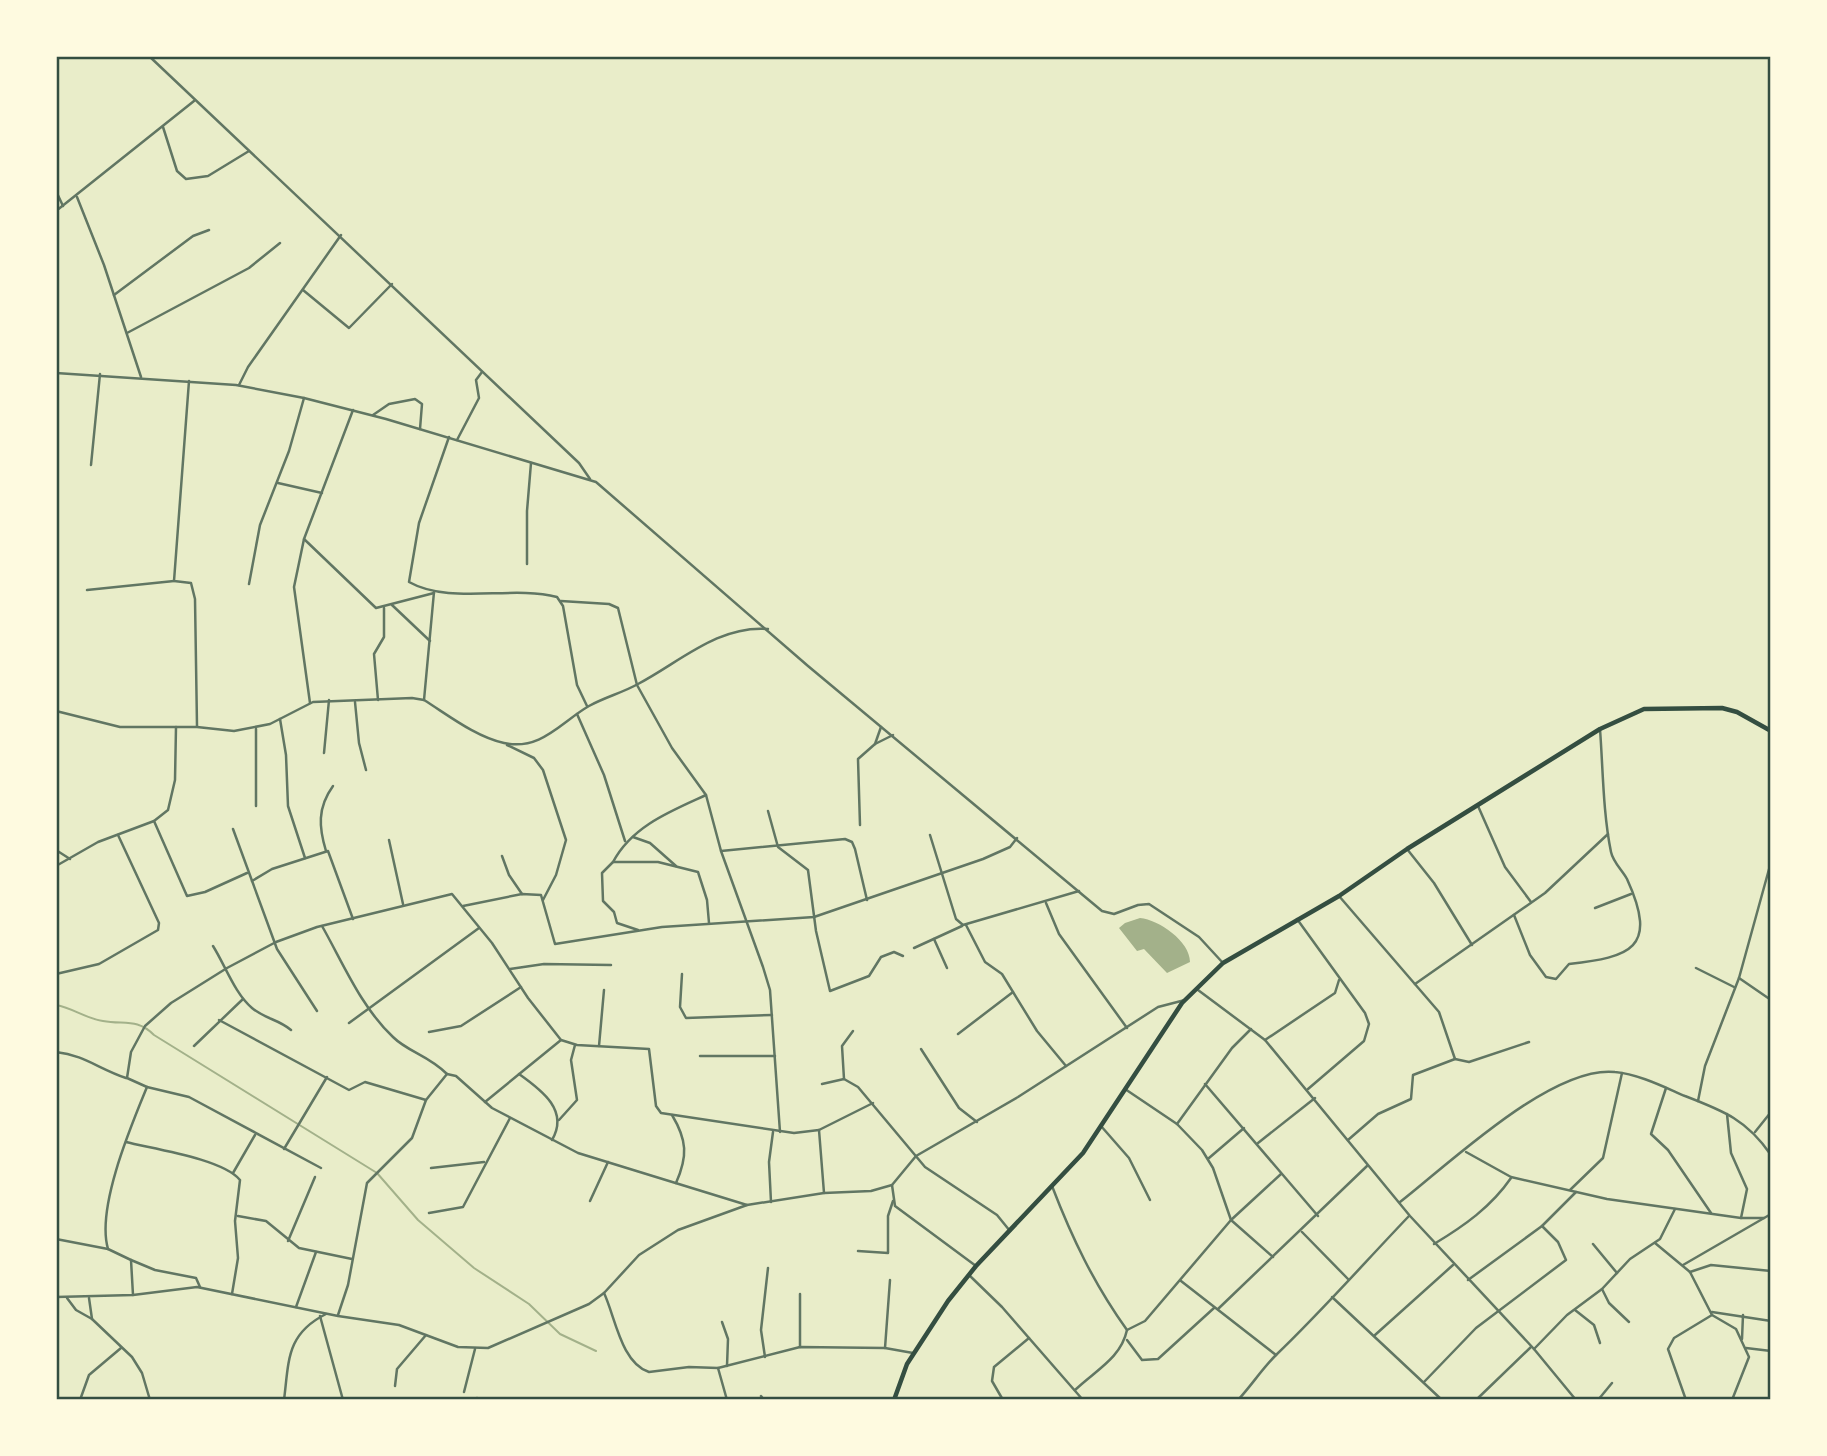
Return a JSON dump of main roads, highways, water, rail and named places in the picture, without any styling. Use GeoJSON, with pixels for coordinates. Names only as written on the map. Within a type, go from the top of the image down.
{"type":"FeatureCollection","features":[{"type":"Feature","properties":{"kind":"main road"},"geometry":{"type":"LineString","coordinates":[[894,1400],[913,1353],[969,1275],[1083,1153],[1185,1000],[1223,963],[1339,896],[1407,849],[1600,729],[1644,709],[1705,706],[1737,712],[1771,731]]}},
{"type":"Feature","properties":{"kind":"waterway"},"geometry":{"type":"LineString","coordinates":[[56,1005],[97,1020],[142,1026],[377,1173],[418,1220],[474,1268],[529,1304],[560,1334],[596,1351]]}}]}
